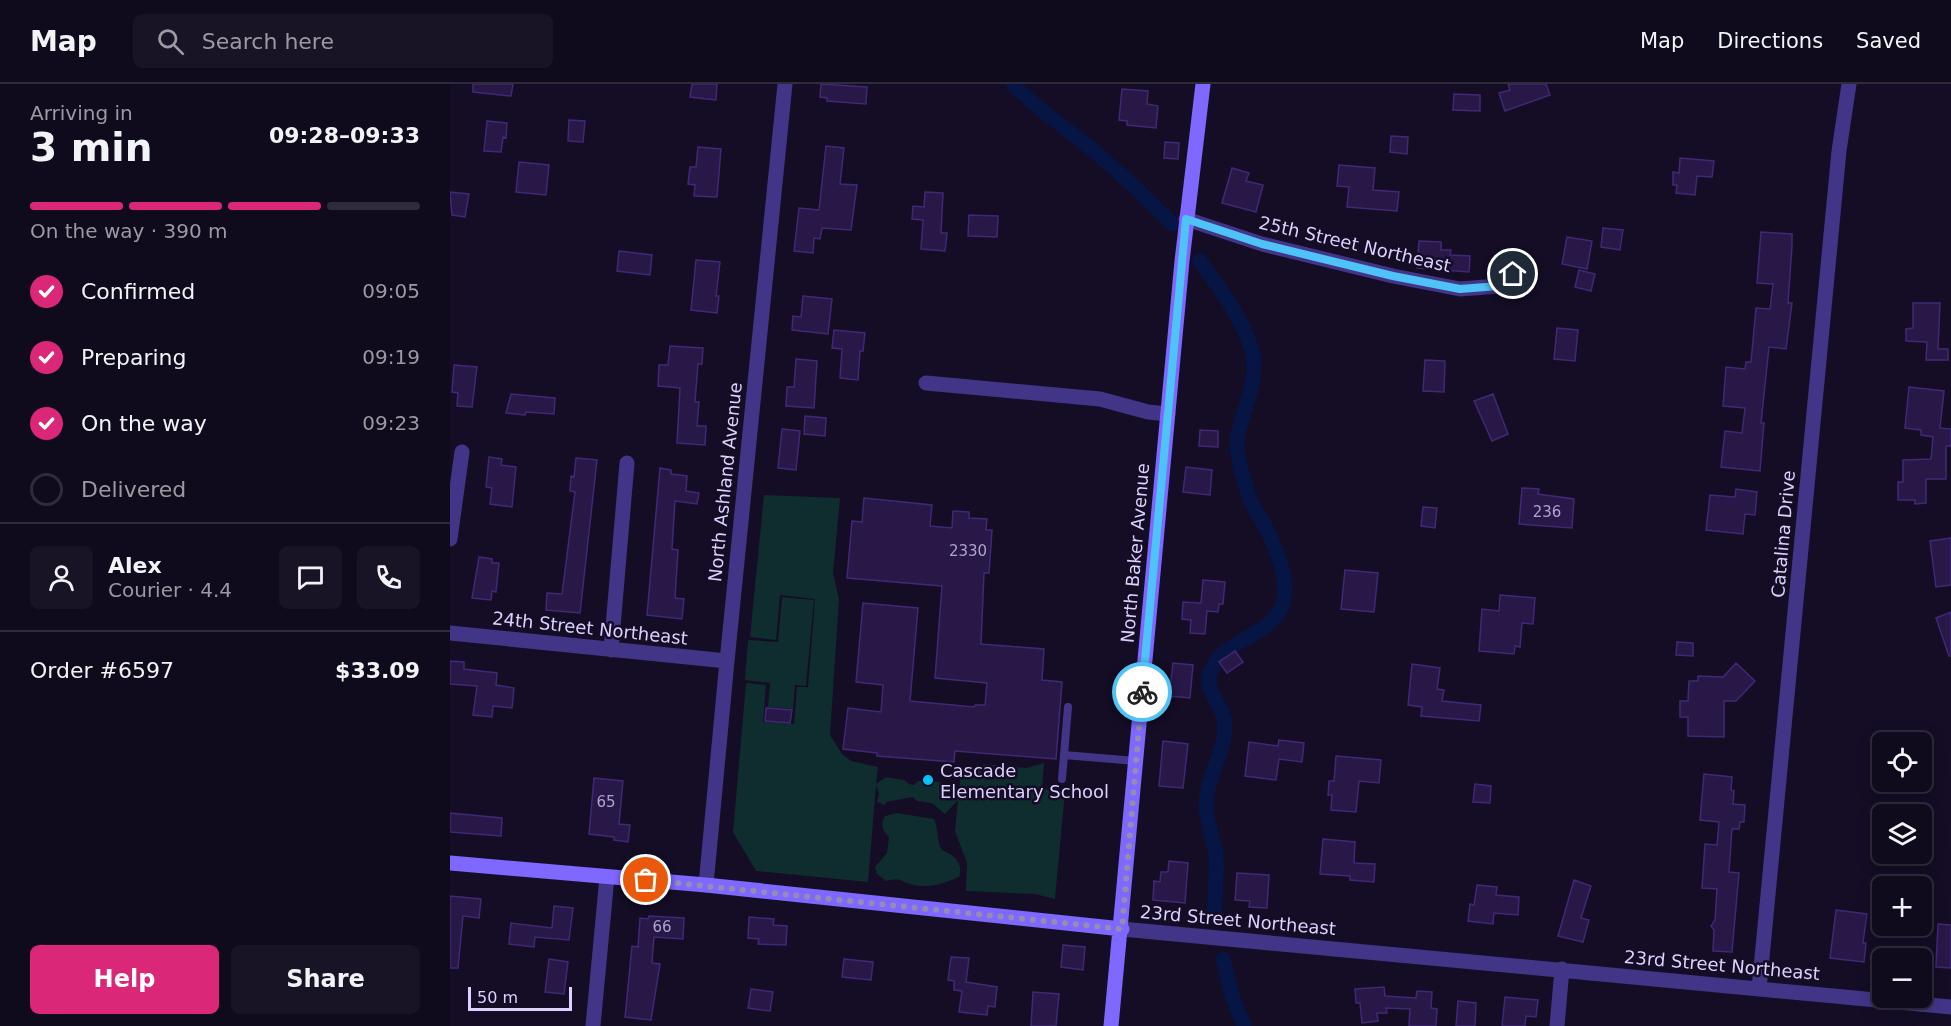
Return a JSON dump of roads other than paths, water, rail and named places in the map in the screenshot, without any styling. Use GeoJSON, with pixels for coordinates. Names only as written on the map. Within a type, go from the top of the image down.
{"type":"FeatureCollection","features":[{"type":"Feature","properties":{"kind":"main road","name":"North Baker Avenue"},"geometry":{"type":"LineString","coordinates":[[1112,1026],[1186,219],[1203,84]]}},
{"type":"Feature","properties":{"kind":"main road","name":"23rd Street Northeast"},"geometry":{"type":"LineString","coordinates":[[450,863],[706,885],[1122,929]]}},
{"type":"Feature","properties":{"kind":"street","name":"North Ashland Avenue"},"geometry":{"type":"LineString","coordinates":[[706,885],[785,84]]}},
{"type":"Feature","properties":{"kind":"street","name":"Catalina Drive"},"geometry":{"type":"LineString","coordinates":[[1759,989],[1838,162],[1849,84]]}},
{"type":"Feature","properties":{"kind":"street","name":"25th Street Northeast"},"geometry":{"type":"LineString","coordinates":[[1186,219],[1262,244],[1393,276],[1460,289],[1499,286],[1513,274]]}},
{"type":"Feature","properties":{"kind":"street"},"geometry":{"type":"LineString","coordinates":[[927,383],[1100,399],[1148,412],[1168,414]]}},
{"type":"Feature","properties":{"kind":"street"},"geometry":{"type":"LineString","coordinates":[[450,539],[462,452]]}},
{"type":"Feature","properties":{"kind":"street"},"geometry":{"type":"LineString","coordinates":[[611,650],[627,463]]}},
{"type":"Feature","properties":{"kind":"street","name":"24th Street Northeast"},"geometry":{"type":"LineString","coordinates":[[450,633],[727,661]]}},
{"type":"Feature","properties":{"kind":"street"},"geometry":{"type":"LineString","coordinates":[[593,1026],[606,877]]}},
{"type":"Feature","properties":{"kind":"street","name":"23rd Street Northeast"},"geometry":{"type":"LineString","coordinates":[[1122,929],[1951,1007]]}},
{"type":"Feature","properties":{"kind":"street"},"geometry":{"type":"LineString","coordinates":[[1557,1026],[1562,969]]}},
{"type":"Feature","properties":{"kind":"lane"},"geometry":{"type":"LineString","coordinates":[[1062,779],[1068,707]]}},
{"type":"Feature","properties":{"kind":"lane"},"geometry":{"type":"LineString","coordinates":[[1064,755],[1136,761]]}},
{"type":"Feature","properties":{"kind":"waterway"},"geometry":{"type":"LineString","coordinates":[[1013,84],[1130,182],[1173,224]]}},
{"type":"Feature","properties":{"kind":"waterway"},"geometry":{"type":"LineString","coordinates":[[1200,261],[1236,315],[1252,351],[1254,373],[1239,428],[1237,450],[1250,500],[1280,560],[1285,589],[1280,611],[1272,621],[1226,651],[1216,661],[1210,673],[1212,693],[1225,723],[1222,745],[1209,786],[1206,807],[1216,856],[1215,919]]}},
{"type":"Feature","properties":{"kind":"waterway"},"geometry":{"type":"LineString","coordinates":[[1223,959],[1232,996],[1244,1026]]}},
{"type":"Feature","properties":{"kind":"place","name":"Cascade Elementary School"},"geometry":{"type":"Point","coordinates":[928,780]}}]}
